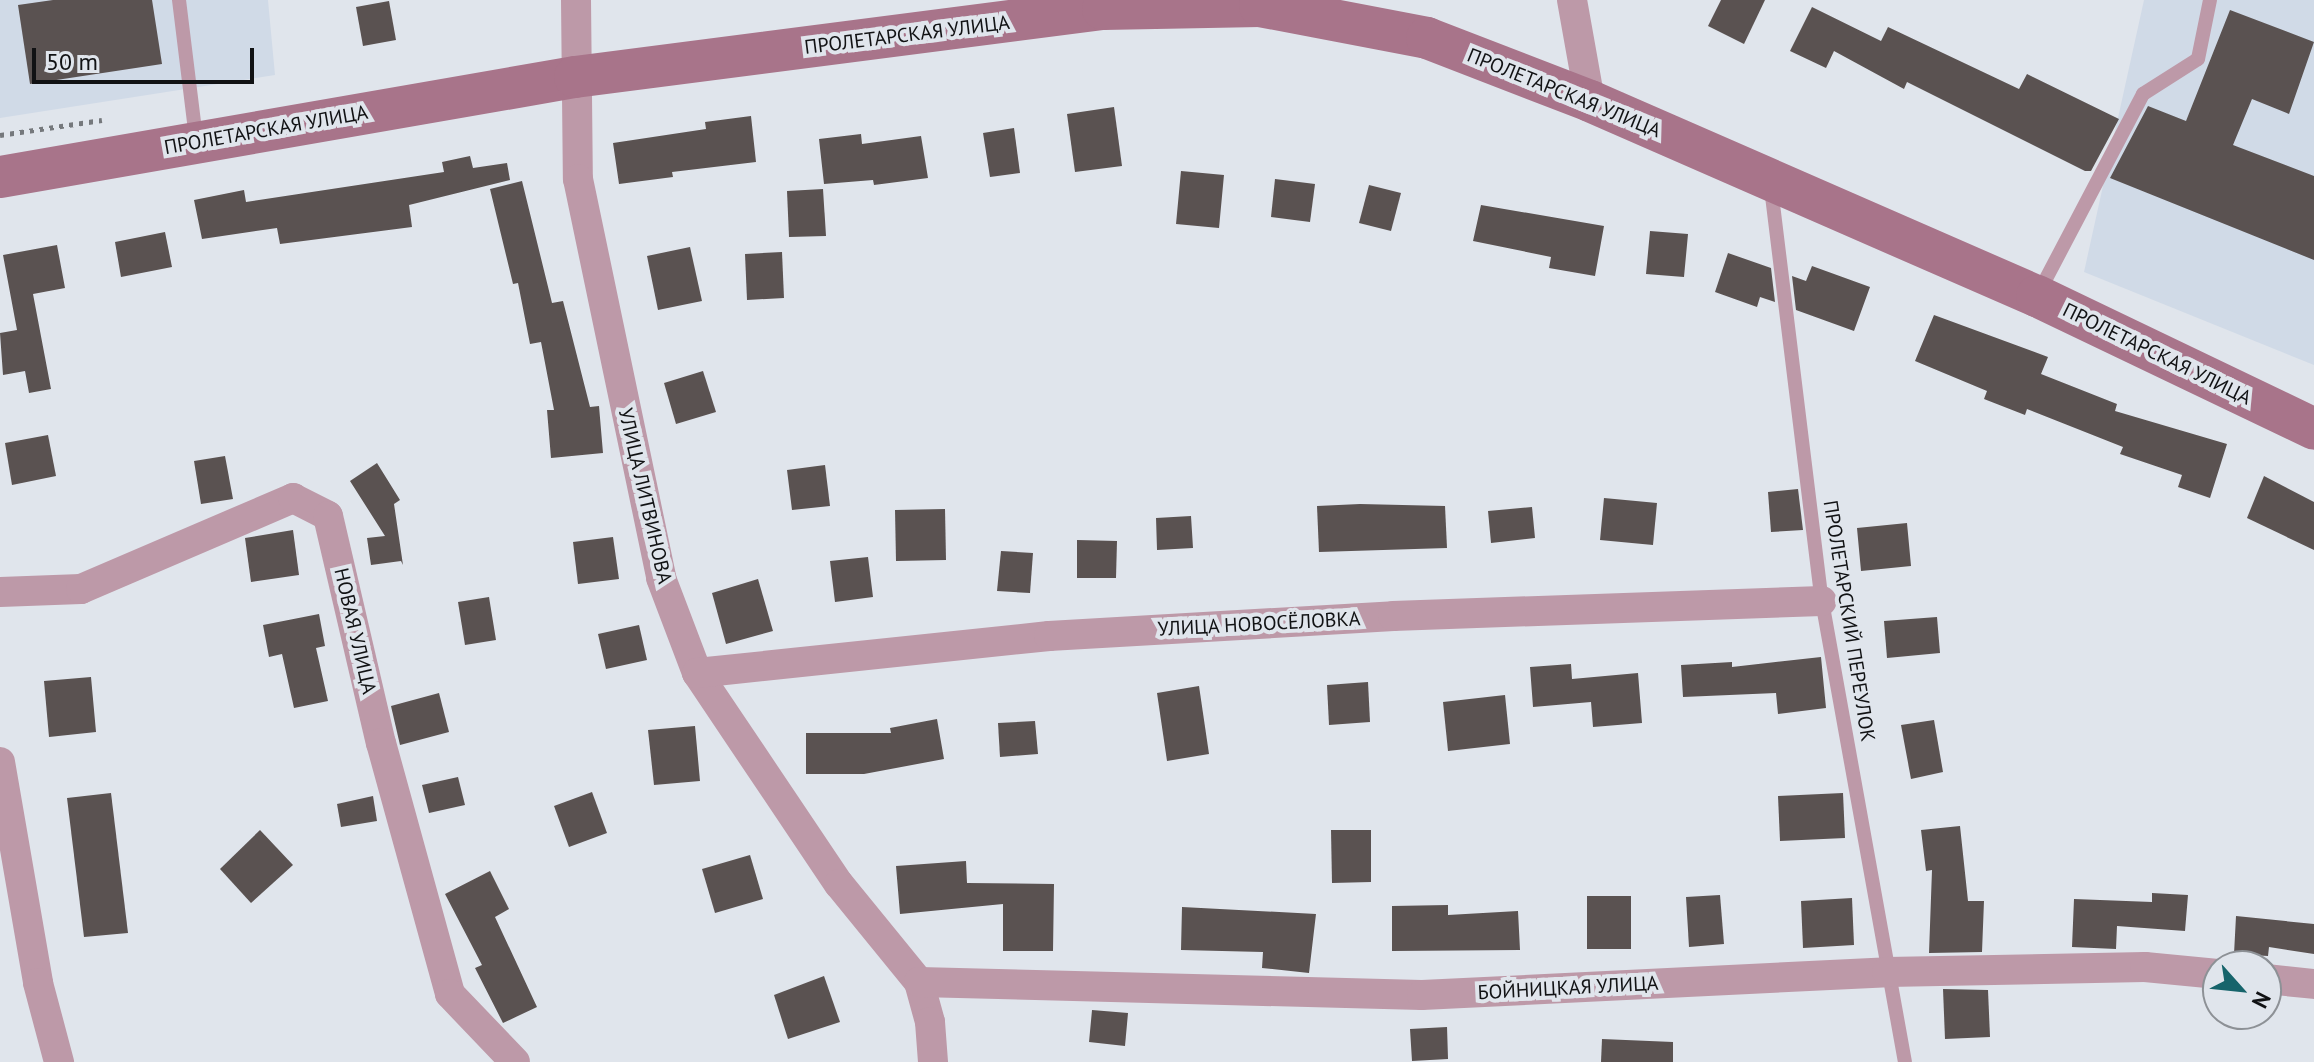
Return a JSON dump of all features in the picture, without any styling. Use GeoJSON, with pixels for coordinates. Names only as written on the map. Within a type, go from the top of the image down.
{"type":"FeatureCollection","features":[{"type":"Feature","properties":{"kind":"main road","name":"ПРОЛЕТАРСКАЯ УЛИЦА"},"geometry":{"type":"LineString","coordinates":[[0,177],[575,77],[1103,9],[1260,6],[1427,38],[1590,101],[1770,184],[2037,296],[2314,429]]}},
{"type":"Feature","properties":{"kind":"street","name":"УЛИЦА ЛИТВИНОВА"},"geometry":{"type":"LineString","coordinates":[[576,0],[578,179],[661,578],[697,673],[839,884],[919,982],[930,1022],[933,1062]]}},
{"type":"Feature","properties":{"kind":"street"},"geometry":{"type":"LineString","coordinates":[[1572,0],[1590,101]]}},
{"type":"Feature","properties":{"kind":"street","name":"НОВАЯ УЛИЦА"},"geometry":{"type":"LineString","coordinates":[[0,592],[81,589],[293,498],[328,516],[381,743],[450,994],[515,1062]]}},
{"type":"Feature","properties":{"kind":"street","name":"УЛИЦА НОВОСЁЛОВКА"},"geometry":{"type":"LineString","coordinates":[[697,673],[1049,636],[1393,616],[1822,601]]}},
{"type":"Feature","properties":{"kind":"street"},"geometry":{"type":"LineString","coordinates":[[0,762],[38,983],[59,1062]]}},
{"type":"Feature","properties":{"kind":"street","name":"БОЙНИЦКАЯ УЛИЦА"},"geometry":{"type":"LineString","coordinates":[[919,982],[1422,995],[1887,972],[2145,967],[2202,972]]}},
{"type":"Feature","properties":{"kind":"street"},"geometry":{"type":"LineString","coordinates":[[2282,981],[2314,984]]}},
{"type":"Feature","properties":{"kind":"lane"},"geometry":{"type":"LineString","coordinates":[[179,0],[196,142]]}},
{"type":"Feature","properties":{"kind":"lane"},"geometry":{"type":"LineString","coordinates":[[2037,296],[2143,94],[2198,59],[2210,0]]}},
{"type":"Feature","properties":{"kind":"lane","name":"ПРОЛЕТАРСКИЙ ПЕРЕУЛОК"},"geometry":{"type":"LineString","coordinates":[[1770,184],[1822,601],[1905,1062]]}},
{"type":"Feature","properties":{"kind":"path"},"geometry":{"type":"LineString","coordinates":[[0,135],[118,118]]}},
{"type":"Feature","properties":{"kind":"shaded area"},"geometry":{"type":"Polygon","coordinates":[[[0,0],[268,0],[275,75],[0,118],[0,0]]]}},
{"type":"Feature","properties":{"kind":"shaded area"},"geometry":{"type":"Polygon","coordinates":[[[2144,0],[2314,0],[2314,365],[2084,272],[2144,0]]]}},
{"type":"Feature","properties":{"kind":"building"},"geometry":{"type":"Polygon","coordinates":[[[53,0],[152,0],[162,64],[30,84],[18,5],[53,0]]]}},
{"type":"Feature","properties":{"kind":"building"},"geometry":{"type":"Polygon","coordinates":[[[1721,0],[1765,0],[1744,44],[1708,26],[1721,0]]]}},
{"type":"Feature","properties":{"kind":"building"},"geometry":{"type":"Polygon","coordinates":[[[389,1],[396,40],[363,46],[356,7],[389,1]]]}},
{"type":"Feature","properties":{"kind":"building"},"geometry":{"type":"Polygon","coordinates":[[[1812,7],[1881,41],[1888,27],[2019,89],[2027,74],[2119,119],[2091,171],[2085,171],[1907,82],[1904,89],[1834,51],[1826,68],[1790,51],[1812,7]]]}},
{"type":"Feature","properties":{"kind":"building"},"geometry":{"type":"Polygon","coordinates":[[[2230,10],[2314,42],[2289,114],[2252,99],[2233,145],[2314,176],[2314,260],[2110,178],[2148,106],[2186,121],[2230,10]]]}},
{"type":"Feature","properties":{"kind":"building"},"geometry":{"type":"Polygon","coordinates":[[[1114,107],[1122,166],[1075,172],[1067,114],[1114,107]]]}},
{"type":"Feature","properties":{"kind":"building"},"geometry":{"type":"Polygon","coordinates":[[[751,116],[756,162],[672,172],[673,177],[619,184],[613,143],[706,129],[705,122],[751,116]]]}},
{"type":"Feature","properties":{"kind":"building"},"geometry":{"type":"Polygon","coordinates":[[[1014,128],[1020,173],[990,177],[983,133],[1014,128]]]}},
{"type":"Feature","properties":{"kind":"building"},"geometry":{"type":"Polygon","coordinates":[[[861,134],[862,144],[921,136],[928,178],[874,185],[873,180],[824,184],[819,139],[861,134]]]}},
{"type":"Feature","properties":{"kind":"building"},"geometry":{"type":"Polygon","coordinates":[[[470,156],[473,168],[507,163],[510,180],[409,205],[412,227],[280,244],[277,228],[202,239],[194,200],[244,190],[246,202],[444,172],[442,162],[470,156]]]}},
{"type":"Feature","properties":{"kind":"building"},"geometry":{"type":"Polygon","coordinates":[[[1181,171],[1224,175],[1219,228],[1176,224],[1181,171]]]}},
{"type":"Feature","properties":{"kind":"building"},"geometry":{"type":"Polygon","coordinates":[[[1275,179],[1315,184],[1310,222],[1271,217],[1275,179]]]}},
{"type":"Feature","properties":{"kind":"building"},"geometry":{"type":"Polygon","coordinates":[[[522,181],[552,303],[563,301],[590,407],[599,406],[603,453],[551,458],[547,410],[554,410],[541,342],[530,344],[518,283],[513,284],[490,189],[522,181]]]}},
{"type":"Feature","properties":{"kind":"building"},"geometry":{"type":"Polygon","coordinates":[[[1369,185],[1401,193],[1391,231],[1359,223],[1369,185]]]}},
{"type":"Feature","properties":{"kind":"building"},"geometry":{"type":"Polygon","coordinates":[[[823,189],[826,236],[789,237],[787,191],[823,189]]]}},
{"type":"Feature","properties":{"kind":"building"},"geometry":{"type":"Polygon","coordinates":[[[1481,205],[1604,226],[1595,276],[1549,268],[1551,257],[1473,241],[1481,205]]]}},
{"type":"Feature","properties":{"kind":"building"},"geometry":{"type":"Polygon","coordinates":[[[1650,231],[1688,234],[1684,277],[1646,274],[1650,231]]]}},
{"type":"Feature","properties":{"kind":"building"},"geometry":{"type":"Polygon","coordinates":[[[165,232],[172,267],[121,277],[115,242],[165,232]]]}},
{"type":"Feature","properties":{"kind":"building"},"geometry":{"type":"Polygon","coordinates":[[[57,245],[65,288],[33,294],[51,389],[29,393],[25,371],[3,375],[0,333],[17,330],[3,255],[57,245]]]}},
{"type":"Feature","properties":{"kind":"building"},"geometry":{"type":"Polygon","coordinates":[[[690,247],[702,301],[658,310],[647,256],[690,247]]]}},
{"type":"Feature","properties":{"kind":"building"},"geometry":{"type":"Polygon","coordinates":[[[782,252],[784,298],[747,300],[745,254],[782,252]]]}},
{"type":"Feature","properties":{"kind":"building"},"geometry":{"type":"Polygon","coordinates":[[[1728,253],[1771,268],[1775,302],[1760,297],[1757,307],[1715,292],[1728,253]]]}},
{"type":"Feature","properties":{"kind":"building"},"geometry":{"type":"Polygon","coordinates":[[[1812,266],[1870,287],[1854,331],[1796,310],[1792,276],[1806,281],[1812,266]]]}},
{"type":"Feature","properties":{"kind":"building"},"geometry":{"type":"Polygon","coordinates":[[[1934,315],[2048,357],[2041,374],[2117,404],[2115,411],[2227,444],[2210,498],[2178,487],[2182,475],[2120,454],[2123,447],[2027,409],[2025,415],[1984,399],[1987,391],[1915,361],[1934,315]]]}},
{"type":"Feature","properties":{"kind":"building"},"geometry":{"type":"Polygon","coordinates":[[[703,371],[716,412],[676,424],[664,383],[703,371]]]}},
{"type":"Feature","properties":{"kind":"building"},"geometry":{"type":"Polygon","coordinates":[[[48,435],[56,476],[12,485],[5,443],[48,435]]]}},
{"type":"Feature","properties":{"kind":"building"},"geometry":{"type":"Polygon","coordinates":[[[225,456],[233,499],[201,504],[194,461],[225,456]]]}},
{"type":"Feature","properties":{"kind":"building"},"geometry":{"type":"Polygon","coordinates":[[[377,463],[400,500],[394,504],[403,565],[401,561],[371,565],[367,538],[385,536],[350,481],[377,463]]]}},
{"type":"Feature","properties":{"kind":"building"},"geometry":{"type":"Polygon","coordinates":[[[825,465],[830,506],[792,510],[787,470],[825,465]]]}},
{"type":"Feature","properties":{"kind":"building"},"geometry":{"type":"Polygon","coordinates":[[[2264,476],[2314,502],[2314,550],[2247,518],[2264,476]]]}},
{"type":"Feature","properties":{"kind":"building"},"geometry":{"type":"Polygon","coordinates":[[[1798,489],[1803,530],[1771,532],[1768,492],[1798,489]]]}},
{"type":"Feature","properties":{"kind":"building"},"geometry":{"type":"Polygon","coordinates":[[[1604,498],[1657,503],[1653,545],[1600,540],[1604,498]]]}},
{"type":"Feature","properties":{"kind":"building"},"geometry":{"type":"Polygon","coordinates":[[[1317,506],[1445,506],[1447,548],[1319,552],[1317,506]]]}},
{"type":"Feature","properties":{"kind":"building"},"geometry":{"type":"Polygon","coordinates":[[[1532,507],[1535,538],[1491,543],[1488,511],[1532,507]]]}},
{"type":"Feature","properties":{"kind":"building"},"geometry":{"type":"Polygon","coordinates":[[[945,509],[946,560],[896,561],[895,510],[945,509]]]}},
{"type":"Feature","properties":{"kind":"building"},"geometry":{"type":"Polygon","coordinates":[[[1191,516],[1193,548],[1157,550],[1156,518],[1191,516]]]}},
{"type":"Feature","properties":{"kind":"building"},"geometry":{"type":"Polygon","coordinates":[[[1907,523],[1911,566],[1861,571],[1857,528],[1907,523]]]}},
{"type":"Feature","properties":{"kind":"building"},"geometry":{"type":"Polygon","coordinates":[[[293,530],[299,575],[251,582],[245,538],[293,530]]]}},
{"type":"Feature","properties":{"kind":"building"},"geometry":{"type":"Polygon","coordinates":[[[613,537],[619,579],[578,584],[573,542],[613,537]]]}},
{"type":"Feature","properties":{"kind":"building"},"geometry":{"type":"Polygon","coordinates":[[[1077,540],[1117,541],[1116,578],[1077,578],[1077,540]]]}},
{"type":"Feature","properties":{"kind":"building"},"geometry":{"type":"Polygon","coordinates":[[[1001,551],[1033,553],[1030,593],[997,591],[1001,551]]]}},
{"type":"Feature","properties":{"kind":"building"},"geometry":{"type":"Polygon","coordinates":[[[868,557],[873,597],[835,602],[830,561],[868,557]]]}},
{"type":"Feature","properties":{"kind":"building"},"geometry":{"type":"Polygon","coordinates":[[[758,579],[773,631],[726,644],[712,593],[758,579]]]}},
{"type":"Feature","properties":{"kind":"building"},"geometry":{"type":"Polygon","coordinates":[[[489,597],[496,640],[465,645],[458,602],[489,597]]]}},
{"type":"Feature","properties":{"kind":"building"},"geometry":{"type":"Polygon","coordinates":[[[319,614],[325,646],[316,648],[328,701],[294,708],[282,654],[269,657],[263,625],[319,614]]]}},
{"type":"Feature","properties":{"kind":"building"},"geometry":{"type":"Polygon","coordinates":[[[1937,617],[1940,653],[1887,658],[1884,621],[1937,617]]]}},
{"type":"Feature","properties":{"kind":"building"},"geometry":{"type":"Polygon","coordinates":[[[639,625],[647,660],[606,669],[598,634],[639,625]]]}},
{"type":"Feature","properties":{"kind":"building"},"geometry":{"type":"Polygon","coordinates":[[[1821,657],[1826,708],[1778,714],[1776,693],[1683,697],[1681,665],[1732,662],[1732,667],[1821,657]]]}},
{"type":"Feature","properties":{"kind":"building"},"geometry":{"type":"Polygon","coordinates":[[[1571,664],[1572,679],[1638,673],[1642,723],[1593,727],[1591,702],[1533,707],[1530,667],[1571,664]]]}},
{"type":"Feature","properties":{"kind":"building"},"geometry":{"type":"Polygon","coordinates":[[[91,677],[96,732],[49,737],[44,681],[91,677]]]}},
{"type":"Feature","properties":{"kind":"building"},"geometry":{"type":"Polygon","coordinates":[[[1368,682],[1370,722],[1329,725],[1327,685],[1368,682]]]}},
{"type":"Feature","properties":{"kind":"building"},"geometry":{"type":"Polygon","coordinates":[[[1199,686],[1209,754],[1167,761],[1157,693],[1199,686]]]}},
{"type":"Feature","properties":{"kind":"building"},"geometry":{"type":"Polygon","coordinates":[[[439,693],[449,732],[400,745],[391,706],[439,693]]]}},
{"type":"Feature","properties":{"kind":"building"},"geometry":{"type":"Polygon","coordinates":[[[1505,695],[1510,744],[1448,751],[1443,702],[1505,695]]]}},
{"type":"Feature","properties":{"kind":"building"},"geometry":{"type":"Polygon","coordinates":[[[937,719],[944,759],[864,774],[806,774],[806,733],[891,733],[890,728],[937,719]]]}},
{"type":"Feature","properties":{"kind":"building"},"geometry":{"type":"Polygon","coordinates":[[[1934,720],[1943,772],[1911,779],[1901,725],[1934,720]]]}},
{"type":"Feature","properties":{"kind":"building"},"geometry":{"type":"Polygon","coordinates":[[[1035,721],[1038,754],[1000,757],[998,723],[1035,721]]]}},
{"type":"Feature","properties":{"kind":"building"},"geometry":{"type":"Polygon","coordinates":[[[695,726],[700,781],[654,785],[648,730],[695,726]]]}},
{"type":"Feature","properties":{"kind":"building"},"geometry":{"type":"Polygon","coordinates":[[[458,777],[465,805],[429,813],[422,785],[458,777]]]}},
{"type":"Feature","properties":{"kind":"building"},"geometry":{"type":"Polygon","coordinates":[[[592,792],[607,833],[569,847],[554,806],[592,792]]]}},
{"type":"Feature","properties":{"kind":"building"},"geometry":{"type":"Polygon","coordinates":[[[111,793],[128,933],[84,937],[67,798],[111,793]]]}},
{"type":"Feature","properties":{"kind":"building"},"geometry":{"type":"Polygon","coordinates":[[[1843,793],[1845,838],[1780,841],[1778,796],[1843,793]]]}},
{"type":"Feature","properties":{"kind":"building"},"geometry":{"type":"Polygon","coordinates":[[[373,796],[377,821],[341,827],[337,804],[373,796]]]}},
{"type":"Feature","properties":{"kind":"building"},"geometry":{"type":"Polygon","coordinates":[[[1960,826],[1968,901],[1984,901],[1982,952],[1929,953],[1932,870],[1926,871],[1921,830],[1960,826]]]}},
{"type":"Feature","properties":{"kind":"building"},"geometry":{"type":"Polygon","coordinates":[[[260,830],[293,865],[251,903],[220,869],[260,830]]]}},
{"type":"Feature","properties":{"kind":"building"},"geometry":{"type":"Polygon","coordinates":[[[1331,830],[1371,830],[1371,882],[1332,883],[1331,830]]]}},
{"type":"Feature","properties":{"kind":"building"},"geometry":{"type":"Polygon","coordinates":[[[750,855],[763,899],[715,913],[702,869],[750,855]]]}},
{"type":"Feature","properties":{"kind":"building"},"geometry":{"type":"Polygon","coordinates":[[[966,861],[967,883],[1054,884],[1053,951],[1003,951],[1003,904],[900,914],[896,866],[966,861]]]}},
{"type":"Feature","properties":{"kind":"building"},"geometry":{"type":"Polygon","coordinates":[[[490,871],[509,909],[495,917],[537,1007],[503,1023],[475,968],[482,965],[445,894],[490,871]]]}},
{"type":"Feature","properties":{"kind":"building"},"geometry":{"type":"Polygon","coordinates":[[[2152,893],[2188,895],[2185,931],[2117,926],[2116,949],[2072,947],[2074,899],[2152,902],[2152,893]]]}},
{"type":"Feature","properties":{"kind":"building"},"geometry":{"type":"Polygon","coordinates":[[[1720,895],[1724,944],[1689,947],[1686,897],[1720,895]]]}},
{"type":"Feature","properties":{"kind":"building"},"geometry":{"type":"Polygon","coordinates":[[[1587,896],[1631,896],[1631,949],[1587,949],[1587,896]]]}},
{"type":"Feature","properties":{"kind":"building"},"geometry":{"type":"Polygon","coordinates":[[[1852,898],[1854,945],[1803,948],[1801,901],[1852,898]]]}},
{"type":"Feature","properties":{"kind":"building"},"geometry":{"type":"Polygon","coordinates":[[[1448,905],[1448,915],[1518,911],[1520,950],[1392,951],[1392,906],[1448,905]]]}},
{"type":"Feature","properties":{"kind":"building"},"geometry":{"type":"Polygon","coordinates":[[[1182,907],[1316,914],[1309,973],[1262,968],[1263,952],[1181,950],[1182,907]]]}},
{"type":"Feature","properties":{"kind":"building"},"geometry":{"type":"Polygon","coordinates":[[[2236,916],[2314,924],[2314,954],[2269,947],[2269,950],[2234,950],[2236,916]]]}},
{"type":"Feature","properties":{"kind":"building"},"geometry":{"type":"Polygon","coordinates":[[[824,976],[840,1022],[788,1039],[774,995],[824,976]]]}},
{"type":"Feature","properties":{"kind":"building"},"geometry":{"type":"Polygon","coordinates":[[[1943,989],[1988,990],[1990,1037],[1945,1039],[1943,989]]]}},
{"type":"Feature","properties":{"kind":"building"},"geometry":{"type":"Polygon","coordinates":[[[1092,1010],[1128,1013],[1125,1046],[1089,1042],[1092,1010]]]}},
{"type":"Feature","properties":{"kind":"building"},"geometry":{"type":"Polygon","coordinates":[[[1447,1027],[1448,1059],[1412,1061],[1410,1029],[1447,1027]]]}},
{"type":"Feature","properties":{"kind":"building"},"geometry":{"type":"Polygon","coordinates":[[[1602,1039],[1673,1042],[1673,1062],[1601,1062],[1602,1039]]]}}]}
